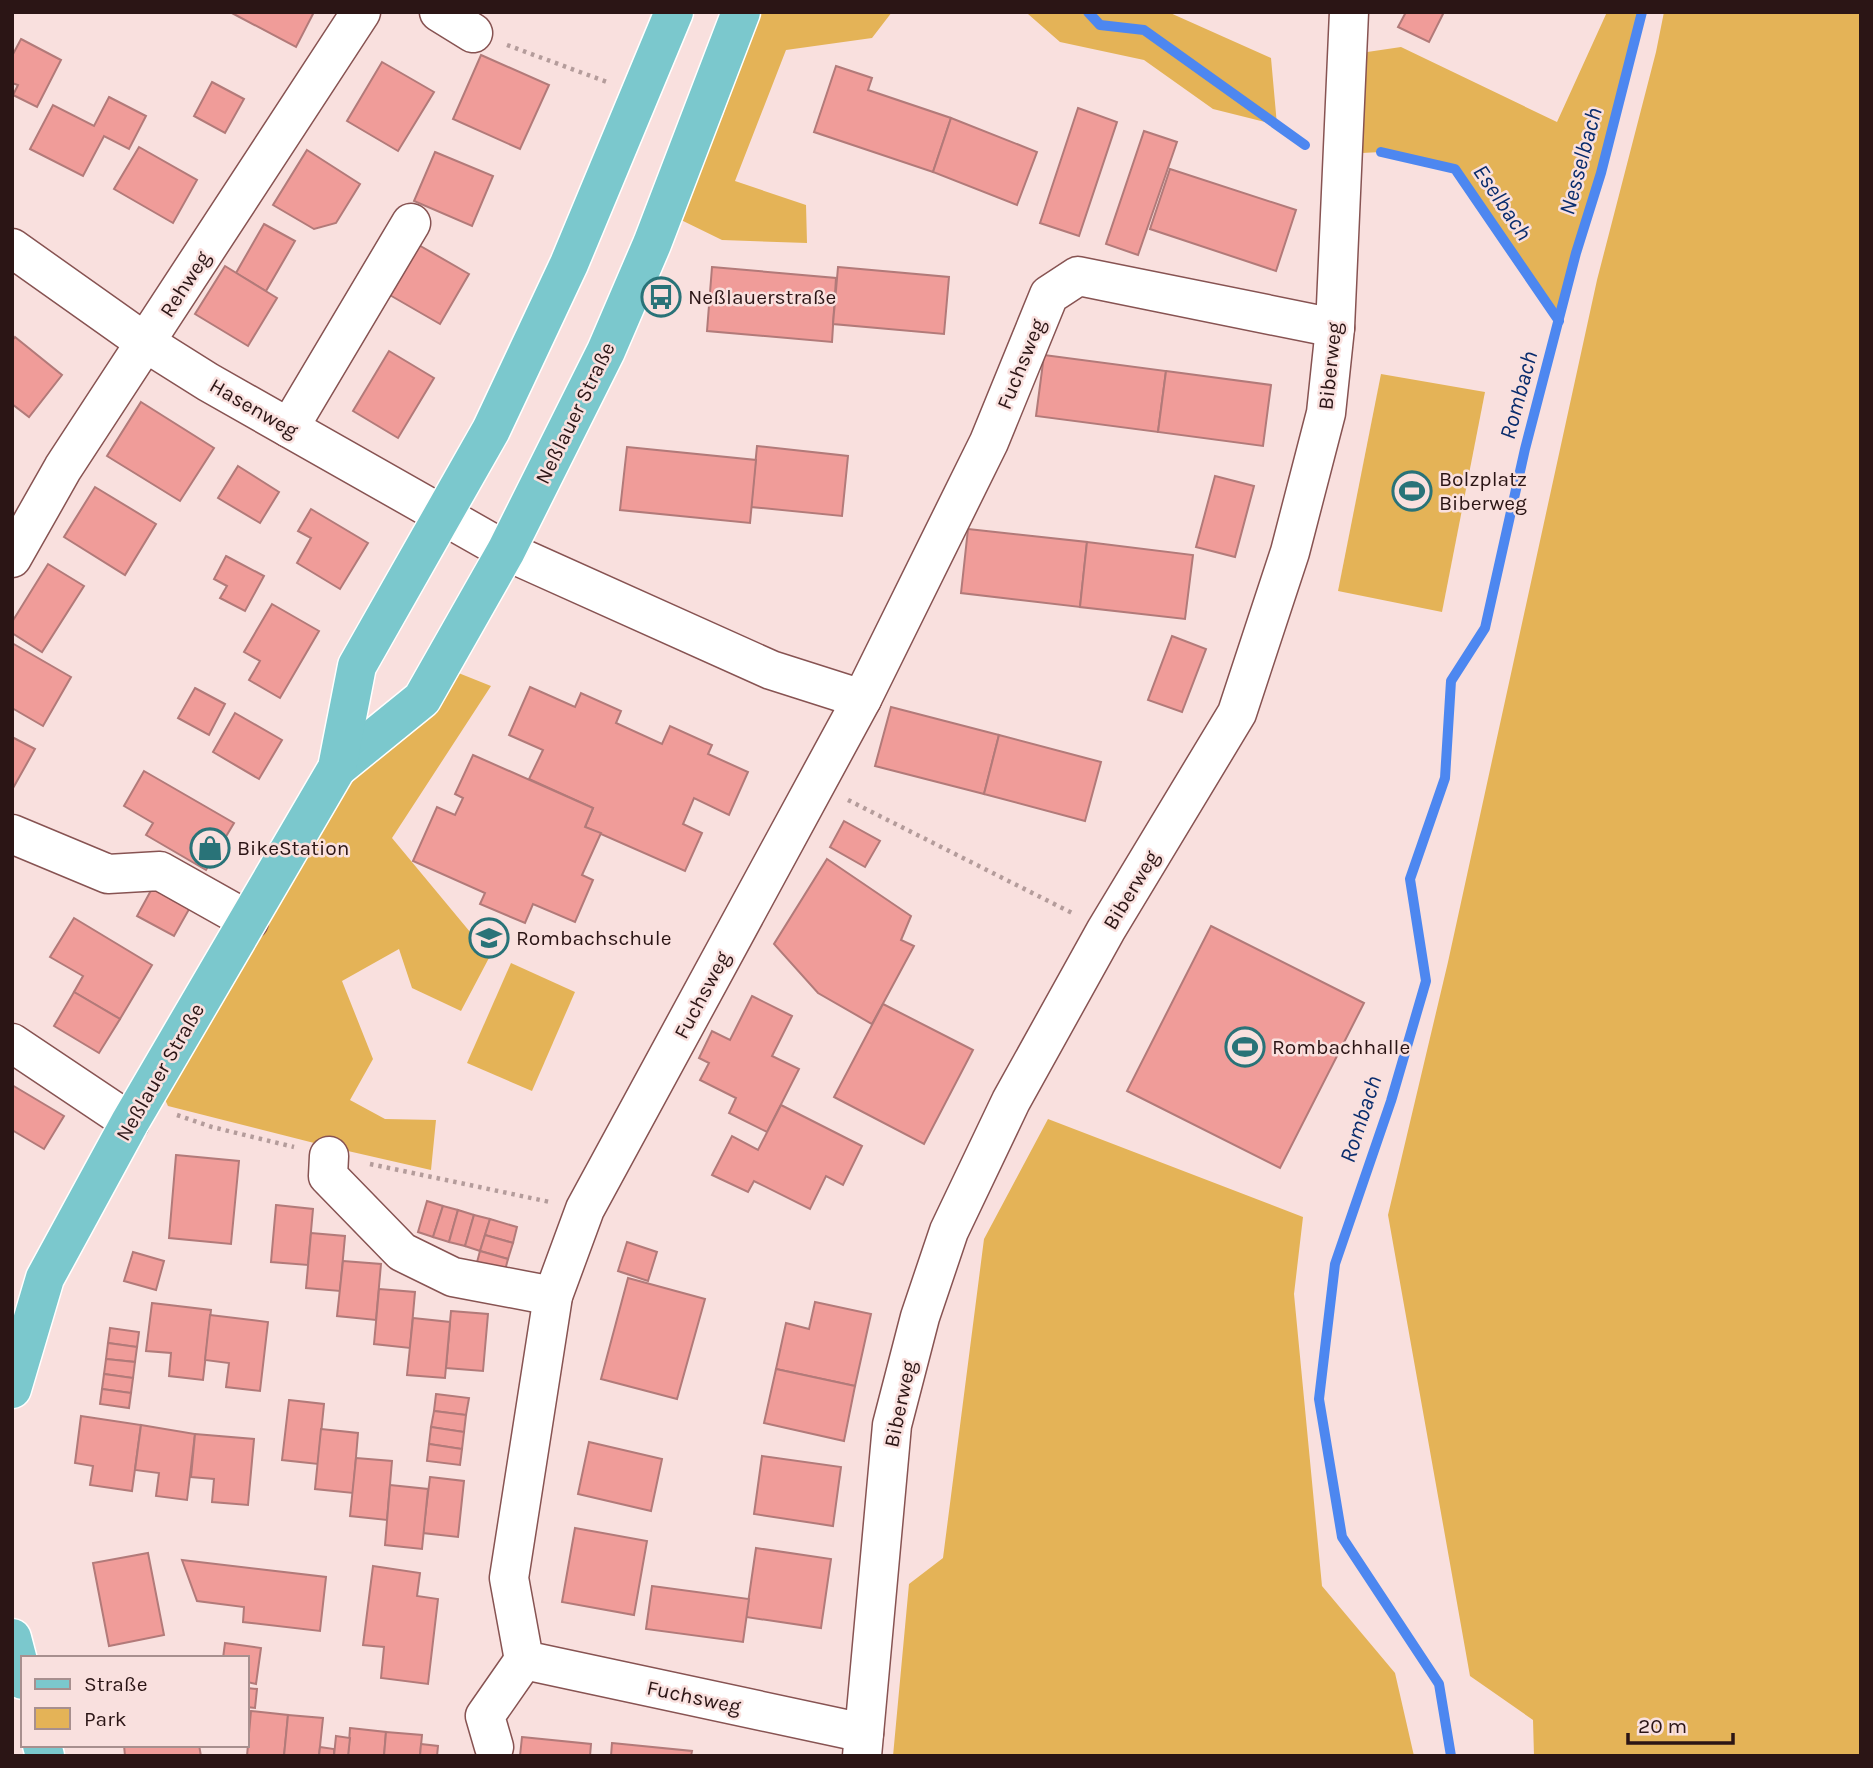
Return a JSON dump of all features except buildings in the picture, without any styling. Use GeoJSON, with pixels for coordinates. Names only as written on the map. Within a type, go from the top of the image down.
{"type":"FeatureCollection","features":[{"type":"Feature","properties":{"kind":"main road","name":"Neßlauer Straße"},"geometry":{"type":"LineString","coordinates":[[12,1389],[45,1278],[130,1122],[337,768],[357,666],[491,430],[569,264],[674,12]]}},
{"type":"Feature","properties":{"kind":"main road","name":"Neßlauer Straße"},"geometry":{"type":"LineString","coordinates":[[337,768],[422,699],[506,551],[606,351],[652,244],[741,12]]}},
{"type":"Feature","properties":{"kind":"street","name":"Rehweg"},"geometry":{"type":"LineString","coordinates":[[12,558],[63,468],[361,12]]}},
{"type":"Feature","properties":{"kind":"street"},"geometry":{"type":"LineString","coordinates":[[439,12],[473,33]]}},
{"type":"Feature","properties":{"kind":"street","name":"Biberweg"},"geometry":{"type":"LineString","coordinates":[[863,1744],[892,1425],[920,1317],[949,1230],[1012,1101],[1106,930],[1237,713],[1290,552],[1326,413],[1335,328],[1349,12]]}},
{"type":"Feature","properties":{"kind":"street"},"geometry":{"type":"LineString","coordinates":[[289,428],[411,223]]}},
{"type":"Feature","properties":{"kind":"street","name":"Hasenweg"},"geometry":{"type":"LineString","coordinates":[[12,248],[146,343],[208,382],[506,551]]}},
{"type":"Feature","properties":{"kind":"street","name":"Fuchsweg"},"geometry":{"type":"LineString","coordinates":[[863,1744],[524,1660],[509,1578],[553,1296],[585,1209],[862,699],[989,442],[1049,295],[1079,276],[1335,328]]}},
{"type":"Feature","properties":{"kind":"street"},"geometry":{"type":"LineString","coordinates":[[506,551],[771,670],[862,699]]}},
{"type":"Feature","properties":{"kind":"street"},"geometry":{"type":"LineString","coordinates":[[12,834],[108,874],[160,871],[249,921]]}},
{"type":"Feature","properties":{"kind":"street"},"geometry":{"type":"LineString","coordinates":[[12,1043],[130,1122]]}},
{"type":"Feature","properties":{"kind":"street"},"geometry":{"type":"LineString","coordinates":[[329,1156],[328,1176],[402,1252],[453,1277],[553,1296]]}},
{"type":"Feature","properties":{"kind":"street"},"geometry":{"type":"LineString","coordinates":[[494,1747],[485,1716],[524,1660]]}},
{"type":"Feature","properties":{"kind":"path"},"geometry":{"type":"LineString","coordinates":[[473,33],[641,94]]}},
{"type":"Feature","properties":{"kind":"path"},"geometry":{"type":"LineString","coordinates":[[816,784],[1106,930]]}},
{"type":"Feature","properties":{"kind":"path"},"geometry":{"type":"LineString","coordinates":[[212,1127],[329,1156],[585,1209]]}},
{"type":"Feature","properties":{"kind":"green space"},"geometry":{"type":"Polygon","coordinates":[[[761,12],[892,12],[872,38],[786,50],[735,181],[806,205],[807,243],[722,240],[679,219],[723,115],[761,12]]]}},
{"type":"Feature","properties":{"kind":"green space"},"geometry":{"type":"Polygon","coordinates":[[[1021,12],[1168,12],[1271,58],[1277,125],[1213,109],[1144,60],[1060,42],[1028,14],[1021,12]]]}},
{"type":"Feature","properties":{"kind":"green space"},"geometry":{"type":"Polygon","coordinates":[[[1607,12],[1642,12],[1601,173],[1576,253],[1559,321],[1455,169],[1381,152],[1343,154],[1347,55],[1401,47],[1557,122],[1607,12]]]}},
{"type":"Feature","properties":{"kind":"green space"},"geometry":{"type":"Polygon","coordinates":[[[1664,12],[1861,12],[1861,1756],[1534,1756],[1533,1720],[1470,1676],[1388,1215],[1448,962],[1597,280],[1664,12]]]}},
{"type":"Feature","properties":{"kind":"green space","name":"Bolzplatz Biberweg"},"geometry":{"type":"Polygon","coordinates":[[[1381,374],[1485,392],[1442,612],[1338,591],[1381,374]]]}},
{"type":"Feature","properties":{"kind":"green space"},"geometry":{"type":"Polygon","coordinates":[[[446,668],[491,686],[392,838],[490,956],[461,1011],[412,988],[399,949],[342,981],[373,1059],[350,1100],[385,1119],[436,1120],[431,1170],[168,1106],[160,1089],[352,767],[446,668]]]}},
{"type":"Feature","properties":{"kind":"green space"},"geometry":{"type":"Polygon","coordinates":[[[511,963],[575,992],[532,1091],[467,1063],[511,963]]]}},
{"type":"Feature","properties":{"kind":"green space"},"geometry":{"type":"Polygon","coordinates":[[[1048,1119],[1303,1217],[1294,1294],[1322,1586],[1395,1673],[1414,1756],[893,1756],[909,1584],[943,1558],[984,1239],[1048,1119]]]}},
{"type":"Feature","properties":{"kind":"waterway","name":"Eselbach"},"geometry":{"type":"LineString","coordinates":[[1088,12],[1100,25],[1144,30],[1305,145]]}},
{"type":"Feature","properties":{"kind":"waterway","name":"Rombach"},"geometry":{"type":"LineString","coordinates":[[1451,1756],[1439,1684],[1342,1537],[1319,1399],[1335,1264],[1391,1101],[1426,981],[1410,879],[1445,778],[1451,681],[1485,628],[1525,449],[1642,12]]}},
{"type":"Feature","properties":{"kind":"waterway","name":"Eselbach"},"geometry":{"type":"LineString","coordinates":[[1381,152],[1455,169],[1559,321]]}},
{"type":"Feature","properties":{"kind":"place","name":"Neßlauerstraße"},"geometry":{"type":"Point","coordinates":[661,297]}},
{"type":"Feature","properties":{"kind":"place","name":"Bolzplatz Biberweg"},"geometry":{"type":"Point","coordinates":[1412,491]}},
{"type":"Feature","properties":{"kind":"place","name":"BikeStation"},"geometry":{"type":"Point","coordinates":[210,848]}},
{"type":"Feature","properties":{"kind":"place","name":"Rombachschule"},"geometry":{"type":"Point","coordinates":[489,938]}},
{"type":"Feature","properties":{"kind":"place","name":"Rombachhalle"},"geometry":{"type":"Point","coordinates":[1245,1047]}},
{"type":"Feature","properties":{"kind":"water label","name":"Nesselbach"},"geometry":{"type":"Point","coordinates":[1580,161]}}]}
